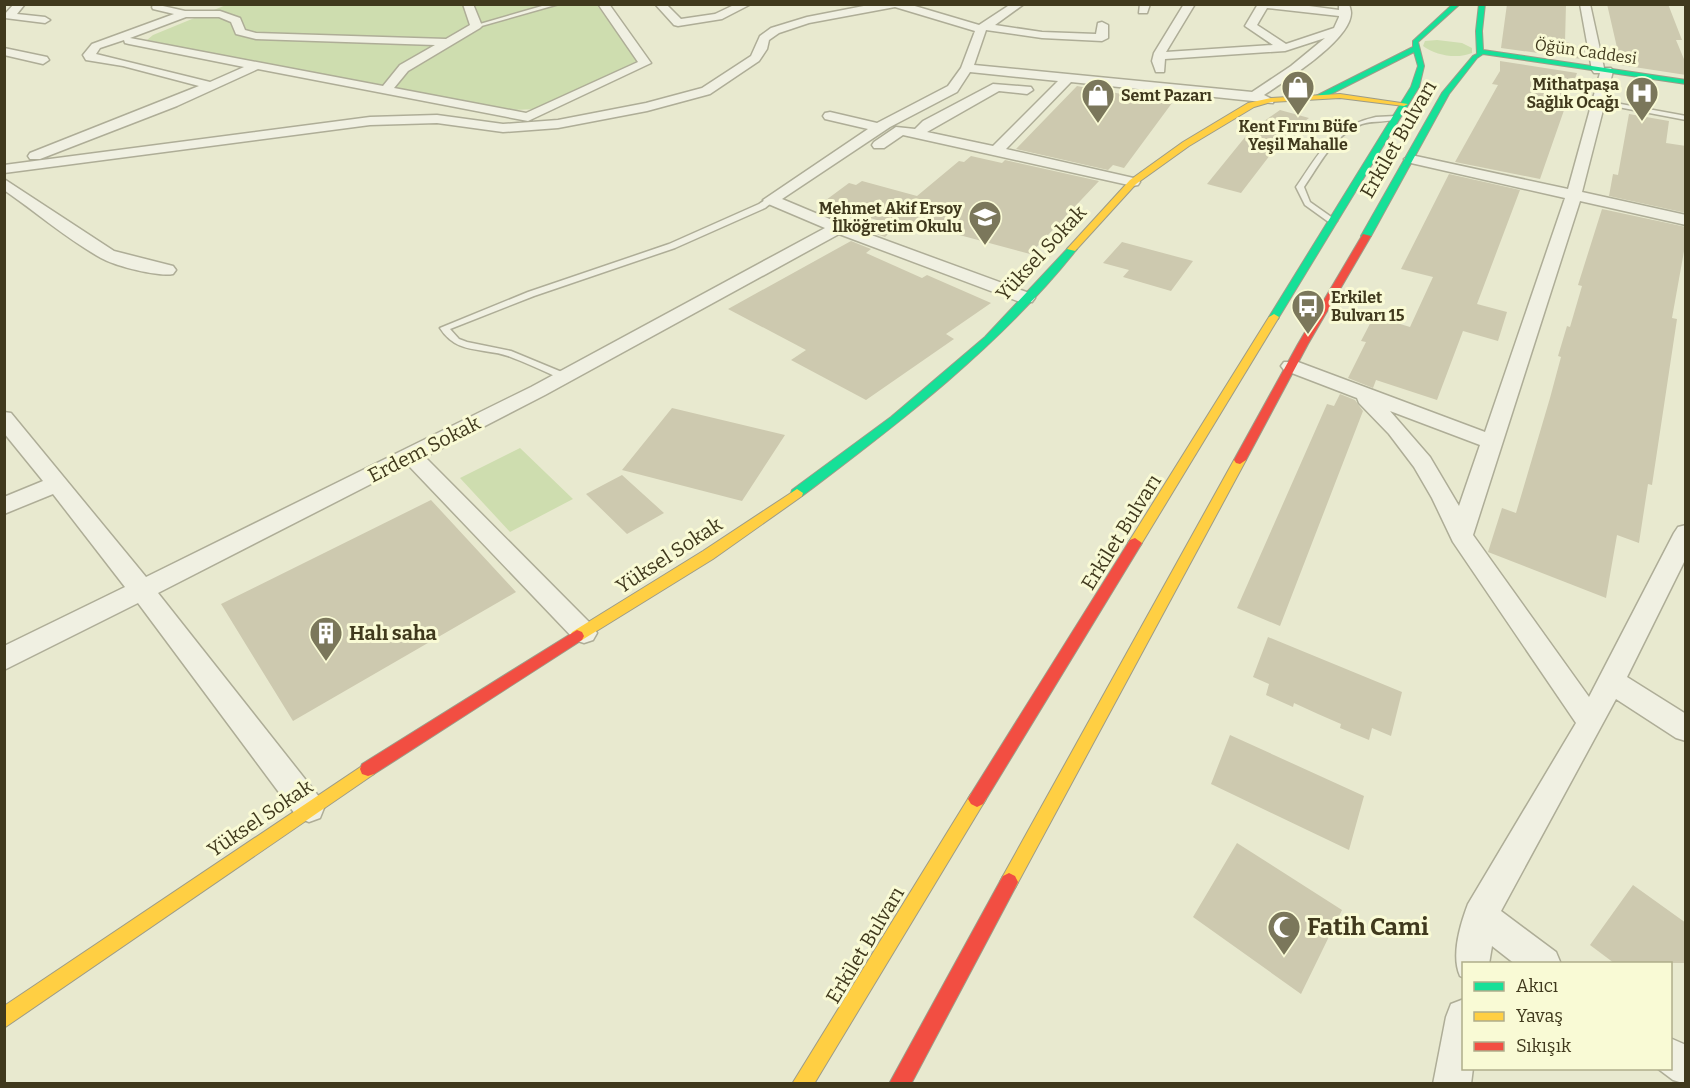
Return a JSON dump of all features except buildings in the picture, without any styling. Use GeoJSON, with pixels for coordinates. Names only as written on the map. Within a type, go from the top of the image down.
{"type":"FeatureCollection","features":[{"type":"Feature","properties":{"kind":"main road"},"geometry":{"type":"LineString","coordinates":[[1418,44],[1457,4]]}},
{"type":"Feature","properties":{"kind":"main road"},"geometry":{"type":"LineString","coordinates":[[1479,53],[1471,35],[1482,4]]}},
{"type":"Feature","properties":{"kind":"main road"},"geometry":{"type":"LineString","coordinates":[[1418,44],[1448,34],[1437,22]]}},
{"type":"Feature","properties":{"kind":"main road"},"geometry":{"type":"LineString","coordinates":[[1418,44],[1433,55]]}},
{"type":"Feature","properties":{"kind":"main road","name":"Erkilet Bulvarı"},"geometry":{"type":"LineString","coordinates":[[802,1083],[1174,483],[1263,332],[1415,87],[1421,66],[1418,44]]}},
{"type":"Feature","properties":{"kind":"main road","name":"Yüksel Sokak"},"geometry":{"type":"LineString","coordinates":[[1318,97],[1418,44]]}},
{"type":"Feature","properties":{"kind":"main road","name":"Öğün Caddesi"},"geometry":{"type":"LineString","coordinates":[[1456,58],[1479,53],[1686,82]]}},
{"type":"Feature","properties":{"kind":"main road","name":"Erkilet Bulvarı"},"geometry":{"type":"LineString","coordinates":[[899,1083],[1291,366],[1411,159],[1446,93],[1479,53]]}},
{"type":"Feature","properties":{"kind":"main road"},"geometry":{"type":"LineString","coordinates":[[1340,96],[1398,96],[1415,87]]}},
{"type":"Feature","properties":{"kind":"main road","name":"Yüksel Sokak"},"geometry":{"type":"LineString","coordinates":[[4,1018],[309,808],[708,555],[837,465],[946,378],[989,339],[1133,182],[1186,144],[1251,105],[1271,100],[1340,96],[1404,104]]}},
{"type":"Feature","properties":{"kind":"street"},"geometry":{"type":"LineString","coordinates":[[20,4],[9,16],[45,20]]}},
{"type":"Feature","properties":{"kind":"street"},"geometry":{"type":"LineString","coordinates":[[386,90],[405,68],[476,26],[468,4]]}},
{"type":"Feature","properties":{"kind":"street"},"geometry":{"type":"LineString","coordinates":[[129,41],[528,117],[645,63],[603,4]]}},
{"type":"Feature","properties":{"kind":"street"},"geometry":{"type":"LineString","coordinates":[[660,4],[678,22],[718,17],[746,4]]}},
{"type":"Feature","properties":{"kind":"street"},"geometry":{"type":"LineString","coordinates":[[4,168],[370,121],[437,119],[517,128],[597,117],[706,91],[754,58],[761,49],[764,39],[783,27],[895,4],[983,28],[1042,35],[1102,38],[1102,25]]}},
{"type":"Feature","properties":{"kind":"street"},"geometry":{"type":"LineString","coordinates":[[771,200],[879,128],[953,89],[967,68],[983,28],[1019,4]]}},
{"type":"Feature","properties":{"kind":"street"},"geometry":{"type":"LineString","coordinates":[[1167,87],[1157,62],[1161,48],[1178,26],[1190,4]]}},
{"type":"Feature","properties":{"kind":"street"},"geometry":{"type":"LineString","coordinates":[[1254,96],[1325,48],[1336,31],[1345,9],[1264,4],[1251,26],[1285,48]]}},
{"type":"Feature","properties":{"kind":"street"},"geometry":{"type":"LineString","coordinates":[[1461,536],[1574,195],[1599,102],[1602,71],[1586,4]]}},
{"type":"Feature","properties":{"kind":"street"},"geometry":{"type":"LineString","coordinates":[[157,7],[185,14],[227,16],[237,20],[240,32],[256,36],[448,42]]}},
{"type":"Feature","properties":{"kind":"street"},"geometry":{"type":"LineString","coordinates":[[185,14],[96,46],[89,55],[212,86]]}},
{"type":"Feature","properties":{"kind":"street"},"geometry":{"type":"LineString","coordinates":[[1159,56],[1285,48],[1336,31]]}},
{"type":"Feature","properties":{"kind":"street"},"geometry":{"type":"LineString","coordinates":[[4,51],[43,60]]}},
{"type":"Feature","properties":{"kind":"street"},"geometry":{"type":"LineString","coordinates":[[4,168],[212,86],[258,65]]}},
{"type":"Feature","properties":{"kind":"street"},"geometry":{"type":"LineString","coordinates":[[967,68],[1254,96],[1271,100]]}},
{"type":"Feature","properties":{"kind":"street"},"geometry":{"type":"LineString","coordinates":[[997,152],[1068,78]]}},
{"type":"Feature","properties":{"kind":"street"},"geometry":{"type":"LineString","coordinates":[[916,134],[928,124],[997,87],[1053,93]]}},
{"type":"Feature","properties":{"kind":"street"},"geometry":{"type":"LineString","coordinates":[[830,116],[879,128]]}},
{"type":"Feature","properties":{"kind":"street"},"geometry":{"type":"LineString","coordinates":[[788,207],[902,130],[1133,182]]}},
{"type":"Feature","properties":{"kind":"street"},"geometry":{"type":"LineString","coordinates":[[1411,159],[1686,220]]}},
{"type":"Feature","properties":{"kind":"street"},"geometry":{"type":"LineString","coordinates":[[4,183],[108,255],[135,264],[166,270]]}},
{"type":"Feature","properties":{"kind":"street"},"geometry":{"type":"LineString","coordinates":[[771,200],[838,228],[1026,298]]}},
{"type":"Feature","properties":{"kind":"street","name":"Erdem Sokak"},"geometry":{"type":"LineString","coordinates":[[4,659],[565,377],[838,228]]}},
{"type":"Feature","properties":{"kind":"street"},"geometry":{"type":"LineString","coordinates":[[1291,366],[1492,442]]}},
{"type":"Feature","properties":{"kind":"street"},"geometry":{"type":"LineString","coordinates":[[1357,391],[1398,430],[1415,452],[1449,507],[1461,536],[1591,722]]}},
{"type":"Feature","properties":{"kind":"street"},"geometry":{"type":"LineString","coordinates":[[4,418],[142,590],[309,808]]}},
{"type":"Feature","properties":{"kind":"street"},"geometry":{"type":"LineString","coordinates":[[411,455],[584,633]]}},
{"type":"Feature","properties":{"kind":"street"},"geometry":{"type":"LineString","coordinates":[[4,506],[57,484]]}},
{"type":"Feature","properties":{"kind":"street"},"geometry":{"type":"LineString","coordinates":[[1472,962],[1480,916],[1591,722],[1686,533]]}},
{"type":"Feature","properties":{"kind":"street"},"geometry":{"type":"LineString","coordinates":[[1612,682],[1686,729]]}},
{"type":"Feature","properties":{"kind":"street"},"geometry":{"type":"LineString","coordinates":[[1480,916],[1543,962]]}},
{"type":"Feature","properties":{"kind":"street"},"geometry":{"type":"LineString","coordinates":[[1452,1083],[1462,1028]]}},
{"type":"Feature","properties":{"kind":"street"},"geometry":{"type":"LineString","coordinates":[[1672,1057],[1686,1067]]}},
{"type":"Feature","properties":{"kind":"lane"},"geometry":{"type":"LineString","coordinates":[[476,26],[557,4]]}},
{"type":"Feature","properties":{"kind":"lane"},"geometry":{"type":"LineString","coordinates":[[1599,102],[1686,118]]}},
{"type":"Feature","properties":{"kind":"lane"},"geometry":{"type":"LineString","coordinates":[[1333,221],[1312,210],[1302,198],[1300,187],[1345,129],[1357,122],[1374,117],[1396,118]]}},
{"type":"Feature","properties":{"kind":"lane"},"geometry":{"type":"LineString","coordinates":[[565,377],[507,352],[466,345],[449,336],[445,327],[531,294],[672,246],[771,200]]}},
{"type":"Feature","properties":{"kind":"green space"},"geometry":{"type":"Polygon","coordinates":[[[596,4],[636,58],[636,62],[538,109],[512,110],[395,90],[147,40],[153,35],[226,5],[596,4]]]}},
{"type":"Feature","properties":{"kind":"green space"},"geometry":{"type":"Polygon","coordinates":[[[1425,41],[1462,43],[1472,48],[1472,53],[1447,56],[1423,46],[1425,41]]]}},
{"type":"Feature","properties":{"kind":"green space"},"geometry":{"type":"Polygon","coordinates":[[[520,448],[573,499],[510,532],[460,478],[520,448]]]}},
{"type":"Feature","properties":{"kind":"traffic: fast"},"geometry":{"type":"LineString","coordinates":[[1274,317],[1415,87],[1421,66],[1415,42],[1457,4]]}},
{"type":"Feature","properties":{"kind":"traffic: fast"},"geometry":{"type":"LineString","coordinates":[[1366,236],[1446,93],[1475,57],[1480,55],[1479,31],[1482,4]]}},
{"type":"Feature","properties":{"kind":"traffic: fast"},"geometry":{"type":"LineString","coordinates":[[1320,96],[1417,48]]}},
{"type":"Feature","properties":{"kind":"traffic: fast"},"geometry":{"type":"LineString","coordinates":[[1482,52],[1686,82]]}},
{"type":"Feature","properties":{"kind":"traffic: fast"},"geometry":{"type":"LineString","coordinates":[[797,493],[895,420],[989,339],[1072,249]]}},
{"type":"Feature","properties":{"kind":"traffic: slow"},"geometry":{"type":"LineString","coordinates":[[1072,249],[1133,182],[1186,144],[1251,105],[1271,100],[1340,96],[1404,104]]}},
{"type":"Feature","properties":{"kind":"traffic: slow"},"geometry":{"type":"LineString","coordinates":[[1135,543],[1274,317]]}},
{"type":"Feature","properties":{"kind":"traffic: slow"},"geometry":{"type":"LineString","coordinates":[[1009,882],[1240,460]]}},
{"type":"Feature","properties":{"kind":"traffic: slow"},"geometry":{"type":"LineString","coordinates":[[577,636],[708,555],[797,493]]}},
{"type":"Feature","properties":{"kind":"traffic: slow"},"geometry":{"type":"LineString","coordinates":[[4,1018],[368,769]]}},
{"type":"Feature","properties":{"kind":"traffic: slow"},"geometry":{"type":"LineString","coordinates":[[802,1084],[977,799]]}},
{"type":"Feature","properties":{"kind":"traffic: jam"},"geometry":{"type":"LineString","coordinates":[[1240,460],[1303,344],[1366,236]]}},
{"type":"Feature","properties":{"kind":"traffic: jam"},"geometry":{"type":"LineString","coordinates":[[977,799],[1135,543]]}},
{"type":"Feature","properties":{"kind":"traffic: jam"},"geometry":{"type":"LineString","coordinates":[[368,769],[577,636]]}},
{"type":"Feature","properties":{"kind":"traffic: jam"},"geometry":{"type":"LineString","coordinates":[[899,1084],[1009,882]]}},
{"type":"Feature","properties":{"kind":"place","name":"Kent Fırını Büfe Yeşil Mahalle"},"geometry":{"type":"Point","coordinates":[1298,116]}},
{"type":"Feature","properties":{"kind":"place","name":"Mithatpaşa Sağlık Ocağı"},"geometry":{"type":"Point","coordinates":[1642,122]}},
{"type":"Feature","properties":{"kind":"place","name":"Semt Pazarı"},"geometry":{"type":"Point","coordinates":[1098,124]}},
{"type":"Feature","properties":{"kind":"place","name":"Mehmet Akif Ersoy İlköğretim Okulu"},"geometry":{"type":"Point","coordinates":[985,246]}},
{"type":"Feature","properties":{"kind":"place","name":"Erkilet Bulvarı 15"},"geometry":{"type":"Point","coordinates":[1308,335]}},
{"type":"Feature","properties":{"kind":"place","name":"Halı saha"},"geometry":{"type":"Point","coordinates":[326,662]}},
{"type":"Feature","properties":{"kind":"place","name":"Fatih Cami"},"geometry":{"type":"Point","coordinates":[1284,956]}}]}
